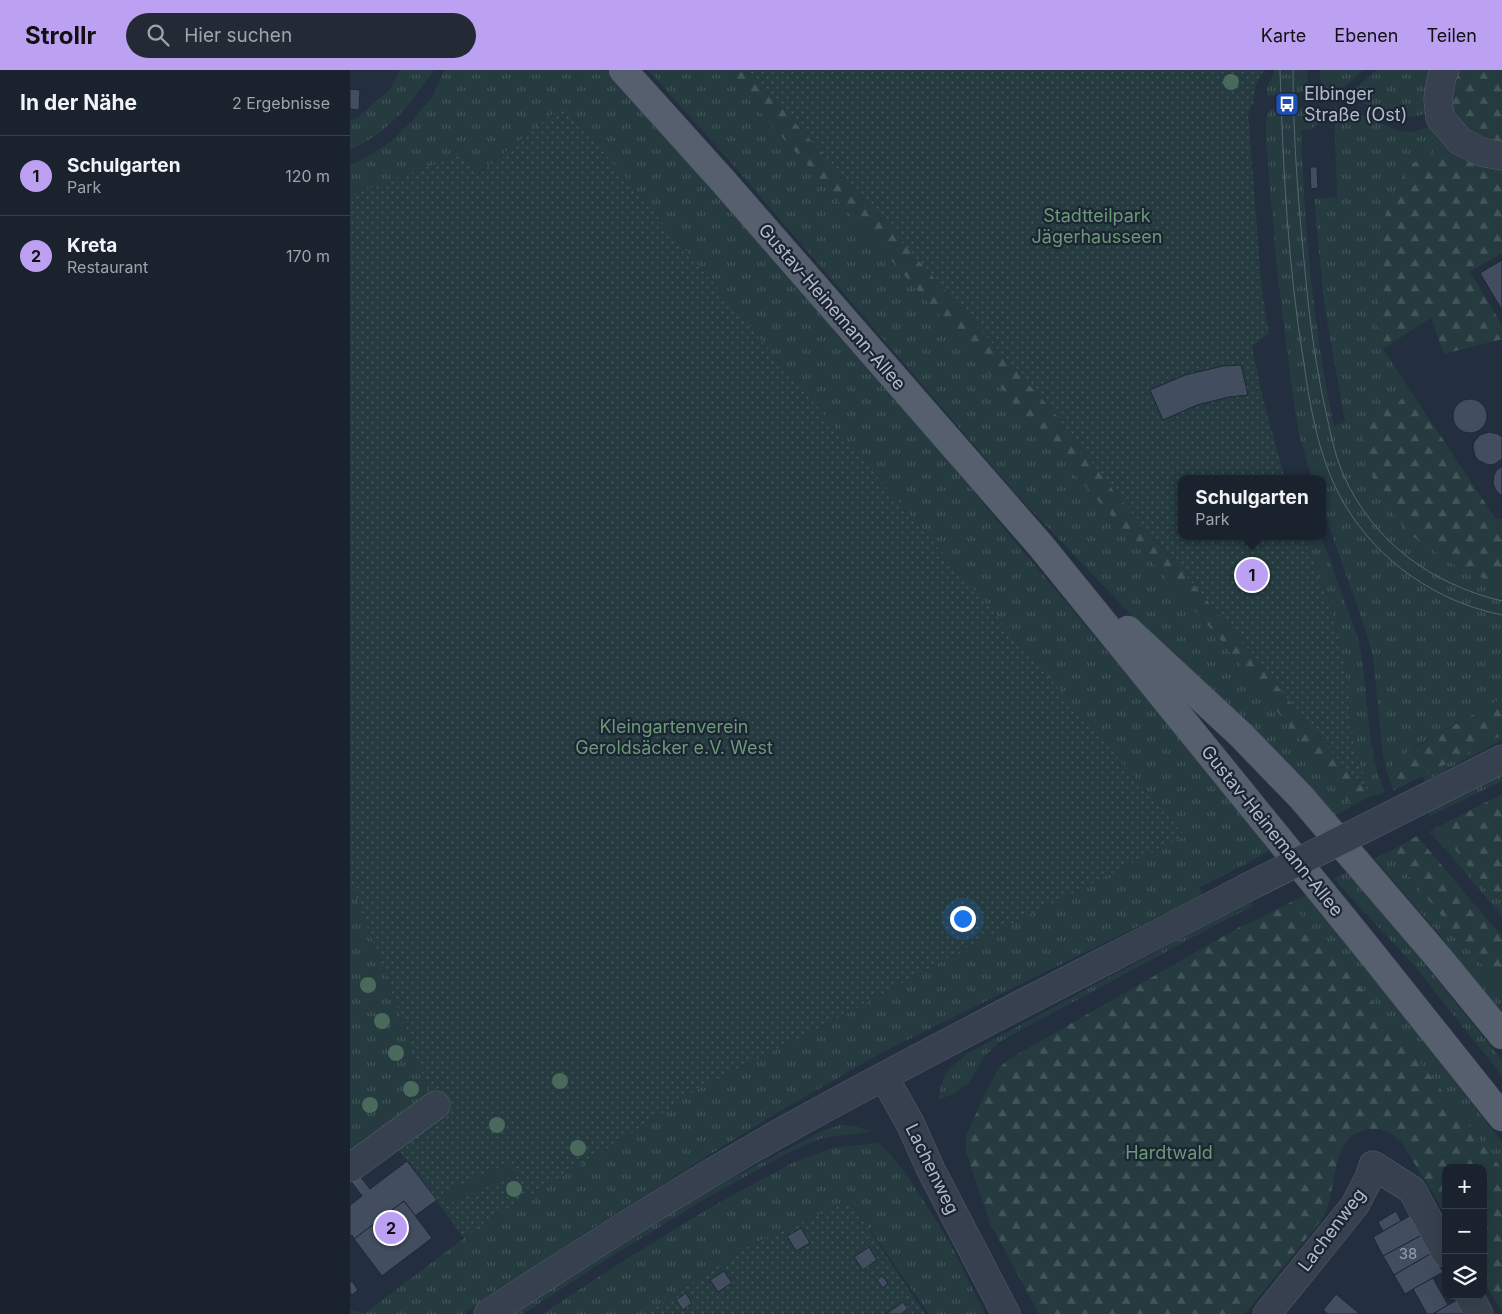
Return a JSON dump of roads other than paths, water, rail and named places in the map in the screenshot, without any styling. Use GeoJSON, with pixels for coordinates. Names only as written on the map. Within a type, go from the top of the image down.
{"type":"FeatureCollection","features":[{"type":"Feature","properties":{"kind":"main road","name":"Gustav-Heinemann-Allee"},"geometry":{"type":"LineString","coordinates":[[623,70],[730,189],[1040,546],[1364,944],[1502,1117]]}},
{"type":"Feature","properties":{"kind":"main road","name":"Gustav-Heinemann-Allee"},"geometry":{"type":"LineString","coordinates":[[1040,546],[1241,735],[1301,797],[1439,958],[1502,1035]]}},
{"type":"Feature","properties":{"kind":"street"},"geometry":{"type":"LineString","coordinates":[[1445,70],[1442,76],[1438,99],[1440,118],[1460,141],[1481,152],[1502,156]]}},
{"type":"Feature","properties":{"kind":"street"},"geometry":{"type":"LineString","coordinates":[[488,1314],[602,1240],[784,1131],[1008,1011],[1502,759]]}},
{"type":"Feature","properties":{"kind":"street","name":"Lachenweg"},"geometry":{"type":"LineString","coordinates":[[884,1077],[910,1123],[931,1170],[1006,1314]]}},
{"type":"Feature","properties":{"kind":"street"},"geometry":{"type":"LineString","coordinates":[[350,1168],[436,1105]]}},
{"type":"Feature","properties":{"kind":"street","name":"Lachenweg"},"geometry":{"type":"LineString","coordinates":[[1267,1314],[1355,1205],[1370,1178],[1373,1165],[1412,1190],[1442,1246]]}},
{"type":"Feature","properties":{"kind":"street"},"geometry":{"type":"LineString","coordinates":[[1470,1299],[1478,1314]]}},
{"type":"Feature","properties":{"kind":"tram line"},"geometry":{"type":"LineString","coordinates":[[1280,70],[1290,254],[1298,328],[1310,401],[1318,437],[1329,472],[1336,489],[1359,526],[1392,561],[1412,577],[1433,590],[1478,609],[1502,615]]}},
{"type":"Feature","properties":{"kind":"tram line"},"geometry":{"type":"LineString","coordinates":[[1293,70],[1297,176],[1309,313],[1316,361],[1332,441],[1343,474],[1371,520],[1388,540],[1407,557],[1451,584],[1502,601]]}},
{"type":"Feature","properties":{"kind":"place","name":"Elbinger Straße (Ost)"},"geometry":{"type":"Point","coordinates":[1287,104]}},
{"type":"Feature","properties":{"kind":"place","name":"Schulgarten"},"geometry":{"type":"Point","coordinates":[1252,575]}},
{"type":"Feature","properties":{"kind":"place","name":"Kreta"},"geometry":{"type":"Point","coordinates":[391,1228]}},
{"type":"Feature","properties":{"kind":"park label","name":"Stadtteilpark Jägerhausseen"},"geometry":{"type":"Point","coordinates":[1097,226]}},
{"type":"Feature","properties":{"kind":"park label","name":"Kleingartenverein Geroldsäcker e.V. West"},"geometry":{"type":"Point","coordinates":[674,738]}},
{"type":"Feature","properties":{"kind":"park label","name":"Hardtwald"},"geometry":{"type":"Point","coordinates":[1169,1153]}}]}
